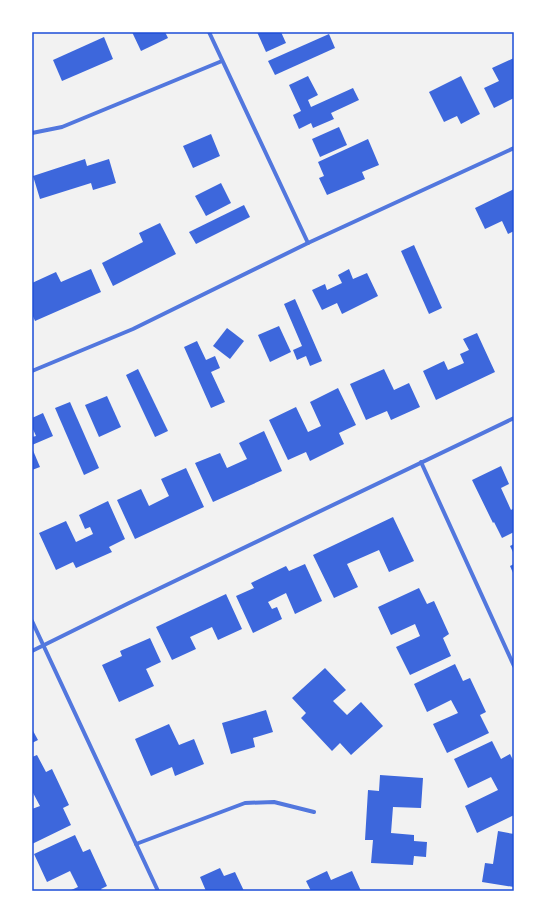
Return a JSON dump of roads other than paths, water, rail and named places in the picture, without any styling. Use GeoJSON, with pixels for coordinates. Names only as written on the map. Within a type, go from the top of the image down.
{"type":"FeatureCollection","features":[{"type":"Feature","properties":{"kind":"street"},"geometry":{"type":"LineString","coordinates":[[209,32],[308,243]]}},
{"type":"Feature","properties":{"kind":"street"},"geometry":{"type":"LineString","coordinates":[[32,133],[62,127],[222,61]]}},
{"type":"Feature","properties":{"kind":"street"},"geometry":{"type":"LineString","coordinates":[[32,371],[133,329],[308,243],[514,148]]}},
{"type":"Feature","properties":{"kind":"street"},"geometry":{"type":"LineString","coordinates":[[32,651],[514,418]]}},
{"type":"Feature","properties":{"kind":"street"},"geometry":{"type":"LineString","coordinates":[[421,462],[514,666]]}},
{"type":"Feature","properties":{"kind":"street"},"geometry":{"type":"LineString","coordinates":[[32,621],[158,891]]}},
{"type":"Feature","properties":{"kind":"street"},"geometry":{"type":"LineString","coordinates":[[136,844],[245,802],[274,802],[314,812]]}}]}
